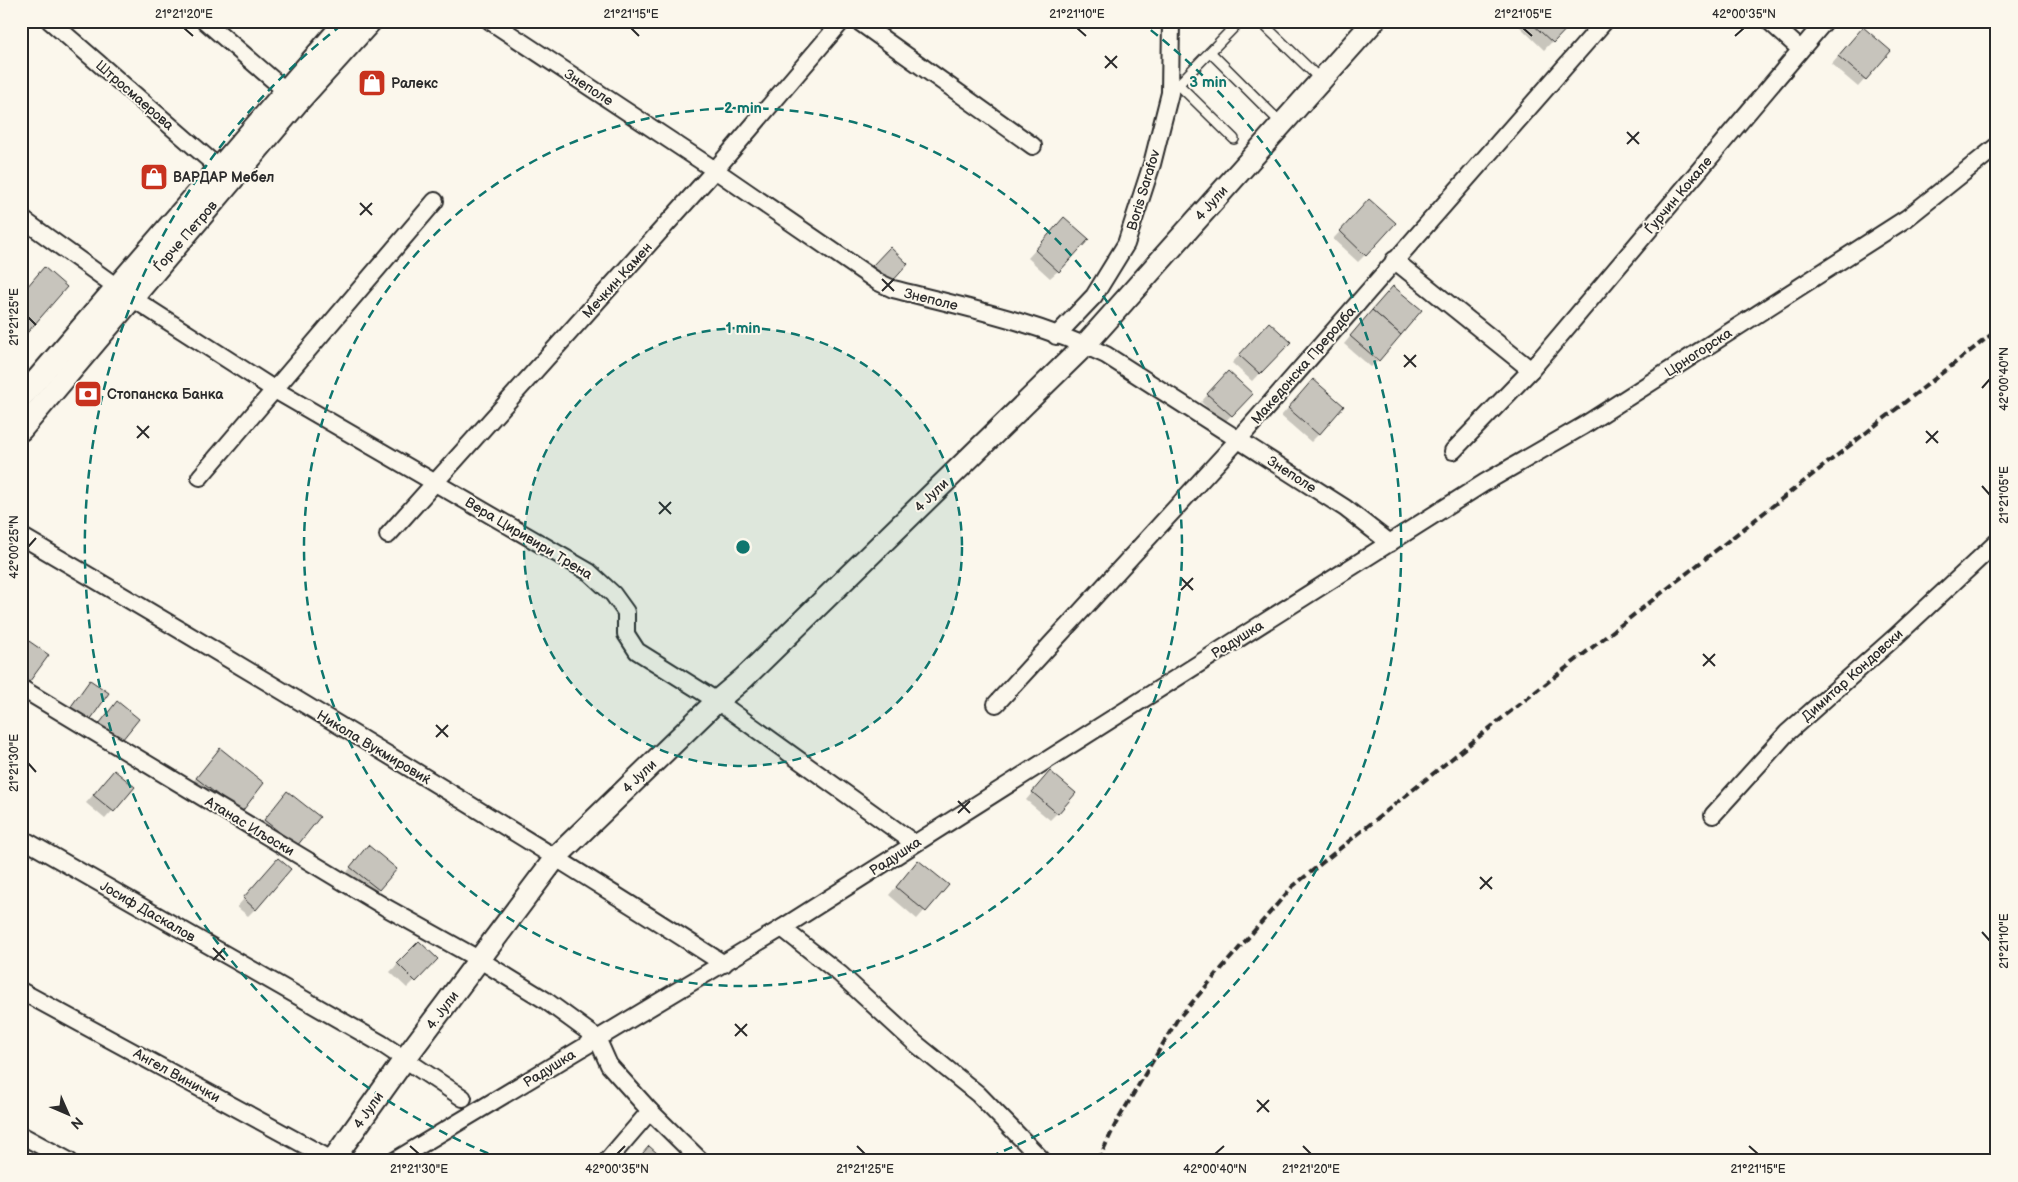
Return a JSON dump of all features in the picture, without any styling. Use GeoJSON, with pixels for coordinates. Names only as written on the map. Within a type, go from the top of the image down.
{"type":"FeatureCollection","features":[{"type":"Feature","properties":{"kind":"street","name":"Штросмаерова"},"geometry":{"type":"LineString","coordinates":[[50,21],[220,169]]}},
{"type":"Feature","properties":{"kind":"street"},"geometry":{"type":"LineString","coordinates":[[206,21],[286,91]]}},
{"type":"Feature","properties":{"kind":"street","name":"Ѓорче Петров"},"geometry":{"type":"LineString","coordinates":[[21,430],[220,169],[346,21]]}},
{"type":"Feature","properties":{"kind":"street","name":"Ѓорче Петров"},"geometry":{"type":"LineString","coordinates":[[21,398],[125,292],[371,21]]}},
{"type":"Feature","properties":{"kind":"street","name":"Знеполе"},"geometry":{"type":"LineString","coordinates":[[490,21],[716,170],[878,282],[894,289],[1008,318],[1085,345],[1106,355],[1345,508],[1390,542]]}},
{"type":"Feature","properties":{"kind":"street","name":"Мечкин Камен"},"geometry":{"type":"LineString","coordinates":[[388,535],[716,170],[842,21]]}},
{"type":"Feature","properties":{"kind":"street"},"geometry":{"type":"LineString","coordinates":[[858,21],[1033,146]]}},
{"type":"Feature","properties":{"kind":"street","name":"Boris Sarafov"},"geometry":{"type":"LineString","coordinates":[[1056,336],[1094,296],[1126,244],[1174,89],[1170,21]]}},
{"type":"Feature","properties":{"kind":"street","name":"4 Јули"},"geometry":{"type":"LineString","coordinates":[[480,960],[556,857],[716,701],[744,678],[1085,345],[1374,21]]}},
{"type":"Feature","properties":{"kind":"street","name":"Македонска Преродба"},"geometry":{"type":"LineString","coordinates":[[996,704],[1239,439],[1604,21]]}},
{"type":"Feature","properties":{"kind":"street"},"geometry":{"type":"LineString","coordinates":[[1769,21],[1800,49]]}},
{"type":"Feature","properties":{"kind":"street","name":"Ѓурчин Кокале"},"geometry":{"type":"LineString","coordinates":[[1453,451],[1531,370],[1825,21]]}},
{"type":"Feature","properties":{"kind":"street","name":"Црногорска"},"geometry":{"type":"LineString","coordinates":[[1390,542],[1484,483],[1582,426],[1898,223],[1997,146]]}},
{"type":"Feature","properties":{"kind":"street"},"geometry":{"type":"LineString","coordinates":[[200,477],[435,201]]}},
{"type":"Feature","properties":{"kind":"street","name":"Вера Циривири Трена"},"geometry":{"type":"LineString","coordinates":[[21,218],[125,292],[275,390],[589,572],[613,594],[626,612],[626,634],[636,651],[716,701],[914,844]]}},
{"type":"Feature","properties":{"kind":"street"},"geometry":{"type":"LineString","coordinates":[[1394,260],[1531,370]]}},
{"type":"Feature","properties":{"kind":"street","name":"Никола Вукмировиќ"},"geometry":{"type":"LineString","coordinates":[[21,536],[190,635],[556,857],[724,964]]}},
{"type":"Feature","properties":{"kind":"street","name":"Радушка"},"geometry":{"type":"LineString","coordinates":[[394,1161],[782,928],[1390,542]]}},
{"type":"Feature","properties":{"kind":"street","name":"Димитар Кондовски"},"geometry":{"type":"LineString","coordinates":[[1713,815],[1787,733],[1894,638],[1997,542]]}},
{"type":"Feature","properties":{"kind":"street","name":"Aтанас Иљоски"},"geometry":{"type":"LineString","coordinates":[[21,688],[385,907],[480,960]]}},
{"type":"Feature","properties":{"kind":"street","name":"Јосиф Даскалов"},"geometry":{"type":"LineString","coordinates":[[21,838],[374,1039],[463,1098]]}},
{"type":"Feature","properties":{"kind":"street"},"geometry":{"type":"LineString","coordinates":[[782,928],[840,974],[915,1042],[978,1094],[1043,1161]]}},
{"type":"Feature","properties":{"kind":"street"},"geometry":{"type":"LineString","coordinates":[[480,960],[545,1000],[597,1038],[609,1065],[650,1111],[700,1161]]}},
{"type":"Feature","properties":{"kind":"street","name":"4. Јули"},"geometry":{"type":"LineString","coordinates":[[404,1060],[480,960]]}},
{"type":"Feature","properties":{"kind":"street","name":"Ангел Винички"},"geometry":{"type":"LineString","coordinates":[[21,991],[332,1160]]}},
{"type":"Feature","properties":{"kind":"street","name":"4 Јули"},"geometry":{"type":"LineString","coordinates":[[332,1160],[404,1060]]}},
{"type":"Feature","properties":{"kind":"street"},"geometry":{"type":"LineString","coordinates":[[607,1161],[650,1111]]}},
{"type":"Feature","properties":{"kind":"street"},"geometry":{"type":"LineString","coordinates":[[21,1135],[69,1161]]}},
{"type":"Feature","properties":{"kind":"lane"},"geometry":{"type":"LineString","coordinates":[[1234,139],[1174,89],[1240,21]]}},
{"type":"Feature","properties":{"kind":"lane"},"geometry":{"type":"LineString","coordinates":[[1260,21],[1321,80]]}},
{"type":"Feature","properties":{"kind":"lane"},"geometry":{"type":"LineString","coordinates":[[1210,52],[1282,124]]}},
{"type":"Feature","properties":{"kind":"building"},"geometry":{"type":"Polygon","coordinates":[[[1529,21],[1574,21],[1553,43],[1529,21]]]}},
{"type":"Feature","properties":{"kind":"building"},"geometry":{"type":"Polygon","coordinates":[[[1863,27],[1891,51],[1866,80],[1838,56],[1863,27]]]}},
{"type":"Feature","properties":{"kind":"building"},"geometry":{"type":"Polygon","coordinates":[[[1369,199],[1396,223],[1366,256],[1340,231],[1369,199]]]}},
{"type":"Feature","properties":{"kind":"building"},"geometry":{"type":"Polygon","coordinates":[[[1064,217],[1089,239],[1059,272],[1035,250],[1064,217]]]}},
{"type":"Feature","properties":{"kind":"building"},"geometry":{"type":"Polygon","coordinates":[[[890,247],[908,264],[891,283],[872,266],[890,247]]]}},
{"type":"Feature","properties":{"kind":"building"},"geometry":{"type":"Polygon","coordinates":[[[44,267],[67,287],[21,340],[21,294],[44,267]]]}},
{"type":"Feature","properties":{"kind":"building"},"geometry":{"type":"Polygon","coordinates":[[[1393,286],[1422,310],[1401,335],[1372,310],[1393,286]]]}},
{"type":"Feature","properties":{"kind":"building"},"geometry":{"type":"Polygon","coordinates":[[[1372,310],[1401,335],[1379,361],[1350,336],[1372,310]]]}},
{"type":"Feature","properties":{"kind":"building"},"geometry":{"type":"Polygon","coordinates":[[[1269,322],[1291,342],[1260,374],[1239,355],[1269,322]]]}},
{"type":"Feature","properties":{"kind":"building"},"geometry":{"type":"Polygon","coordinates":[[[1228,371],[1253,394],[1232,416],[1207,394],[1228,371]]]}},
{"type":"Feature","properties":{"kind":"building"},"geometry":{"type":"Polygon","coordinates":[[[1313,379],[1344,406],[1319,435],[1288,408],[1313,379]]]}},
{"type":"Feature","properties":{"kind":"building"},"geometry":{"type":"Polygon","coordinates":[[[26,639],[49,655],[27,685],[21,681],[21,646],[26,639]]]}},
{"type":"Feature","properties":{"kind":"building"},"geometry":{"type":"Polygon","coordinates":[[[90,680],[109,693],[86,726],[67,712],[90,680]]]}},
{"type":"Feature","properties":{"kind":"building"},"geometry":{"type":"Polygon","coordinates":[[[117,701],[139,719],[118,745],[96,728],[117,701]]]}},
{"type":"Feature","properties":{"kind":"building"},"geometry":{"type":"Polygon","coordinates":[[[220,748],[264,783],[241,813],[196,778],[220,748]]]}},
{"type":"Feature","properties":{"kind":"building"},"geometry":{"type":"Polygon","coordinates":[[[114,770],[135,787],[114,812],[93,795],[114,770]]]}},
{"type":"Feature","properties":{"kind":"building"},"geometry":{"type":"Polygon","coordinates":[[[1050,771],[1076,793],[1058,814],[1032,792],[1050,771]]]}},
{"type":"Feature","properties":{"kind":"building"},"geometry":{"type":"Polygon","coordinates":[[[287,791],[320,817],[297,846],[264,820],[287,791]]]}},
{"type":"Feature","properties":{"kind":"building"},"geometry":{"type":"Polygon","coordinates":[[[368,845],[397,869],[379,890],[350,867],[368,845]]]}},
{"type":"Feature","properties":{"kind":"building"},"geometry":{"type":"Polygon","coordinates":[[[278,858],[291,869],[256,910],[243,898],[278,858]]]}},
{"type":"Feature","properties":{"kind":"building"},"geometry":{"type":"Polygon","coordinates":[[[918,860],[949,885],[926,912],[896,887],[918,860]]]}},
{"type":"Feature","properties":{"kind":"building"},"geometry":{"type":"Polygon","coordinates":[[[419,941],[438,959],[416,982],[397,963],[419,941]]]}},
{"type":"Feature","properties":{"kind":"building"},"geometry":{"type":"Polygon","coordinates":[[[649,1146],[666,1161],[636,1161],[649,1146]]]}},
{"type":"Feature","properties":{"kind":"railway"},"geometry":{"type":"LineString","coordinates":[[1098,1161],[1115,1125],[1177,1020],[1292,887],[1506,715],[1997,330]]}},
{"type":"Feature","properties":{"kind":"place","name":"Ралекс"},"geometry":{"type":"Point","coordinates":[372,83]}},
{"type":"Feature","properties":{"kind":"place","name":"ВАРДАР Мебел"},"geometry":{"type":"Point","coordinates":[154,177]}},
{"type":"Feature","properties":{"kind":"place","name":"Стопанска Банка"},"geometry":{"type":"Point","coordinates":[88,394]}}]}
